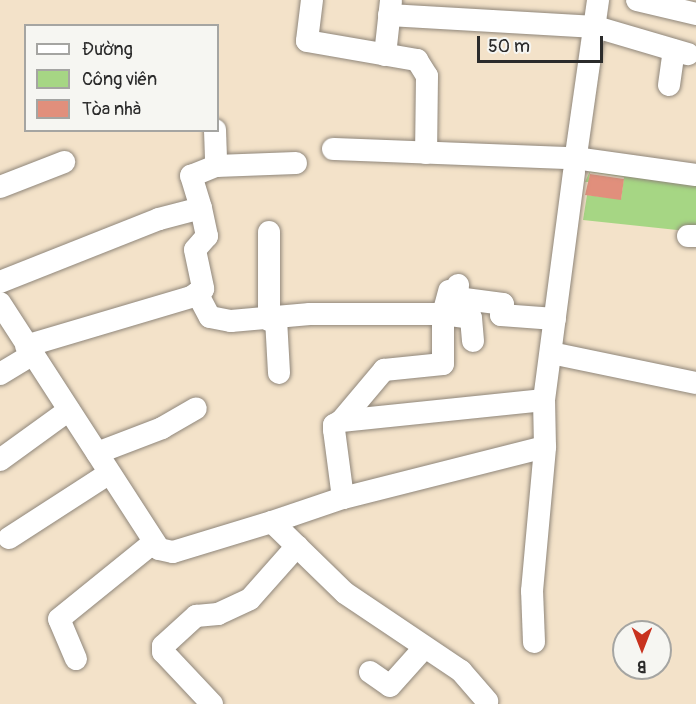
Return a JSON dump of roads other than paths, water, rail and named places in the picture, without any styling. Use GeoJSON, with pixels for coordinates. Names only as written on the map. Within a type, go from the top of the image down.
{"type":"FeatureCollection","features":[{"type":"Feature","properties":{"kind":"street"},"geometry":{"type":"LineString","coordinates":[[312,0],[307,41],[417,60],[427,76],[426,153]]}},
{"type":"Feature","properties":{"kind":"street"},"geometry":{"type":"LineString","coordinates":[[534,642],[532,591],[539,442],[598,0]]}},
{"type":"Feature","properties":{"kind":"street"},"geometry":{"type":"LineString","coordinates":[[637,0],[696,14]]}},
{"type":"Feature","properties":{"kind":"street"},"geometry":{"type":"LineString","coordinates":[[385,55],[390,8],[596,27],[681,52],[669,85]]}},
{"type":"Feature","properties":{"kind":"street"},"geometry":{"type":"LineString","coordinates":[[215,132],[216,166]]}},
{"type":"Feature","properties":{"kind":"street"},"geometry":{"type":"LineString","coordinates":[[333,149],[575,161],[696,175]]}},
{"type":"Feature","properties":{"kind":"street"},"geometry":{"type":"LineString","coordinates":[[0,187],[64,162]]}},
{"type":"Feature","properties":{"kind":"street"},"geometry":{"type":"LineString","coordinates":[[0,374],[29,351],[203,289],[195,250],[207,236],[191,176],[216,166],[296,163]]}},
{"type":"Feature","properties":{"kind":"street"},"geometry":{"type":"LineString","coordinates":[[0,282],[159,219],[201,208]]}},
{"type":"Feature","properties":{"kind":"street"},"geometry":{"type":"LineString","coordinates":[[269,232],[273,319],[279,373]]}},
{"type":"Feature","properties":{"kind":"street"},"geometry":{"type":"LineString","coordinates":[[343,498],[334,425],[341,421],[384,370],[443,364],[443,314],[454,287],[457,298],[503,304],[501,315],[555,319]]}},
{"type":"Feature","properties":{"kind":"street"},"geometry":{"type":"LineString","coordinates":[[197,293],[210,317],[231,321],[310,314],[443,314],[471,318],[473,341]]}},
{"type":"Feature","properties":{"kind":"street"},"geometry":{"type":"LineString","coordinates":[[0,303],[97,453],[108,474],[159,549],[173,552],[343,498],[539,442]]}},
{"type":"Feature","properties":{"kind":"street"},"geometry":{"type":"LineString","coordinates":[[551,353],[696,383]]}},
{"type":"Feature","properties":{"kind":"street"},"geometry":{"type":"LineString","coordinates":[[341,421],[544,400]]}},
{"type":"Feature","properties":{"kind":"street"},"geometry":{"type":"LineString","coordinates":[[97,453],[162,428],[196,408]]}},
{"type":"Feature","properties":{"kind":"street"},"geometry":{"type":"LineString","coordinates":[[0,460],[69,410]]}},
{"type":"Feature","properties":{"kind":"street"},"geometry":{"type":"LineString","coordinates":[[9,538],[108,474]]}},
{"type":"Feature","properties":{"kind":"street"},"geometry":{"type":"LineString","coordinates":[[272,522],[345,592],[424,648],[461,671],[487,701]]}},
{"type":"Feature","properties":{"kind":"street"},"geometry":{"type":"LineString","coordinates":[[76,659],[59,619],[154,542]]}},
{"type":"Feature","properties":{"kind":"street"},"geometry":{"type":"LineString","coordinates":[[212,704],[163,652],[163,645],[196,616],[218,614],[250,599],[297,546]]}},
{"type":"Feature","properties":{"kind":"street"},"geometry":{"type":"LineString","coordinates":[[370,672],[390,686],[424,648]]}}]}
